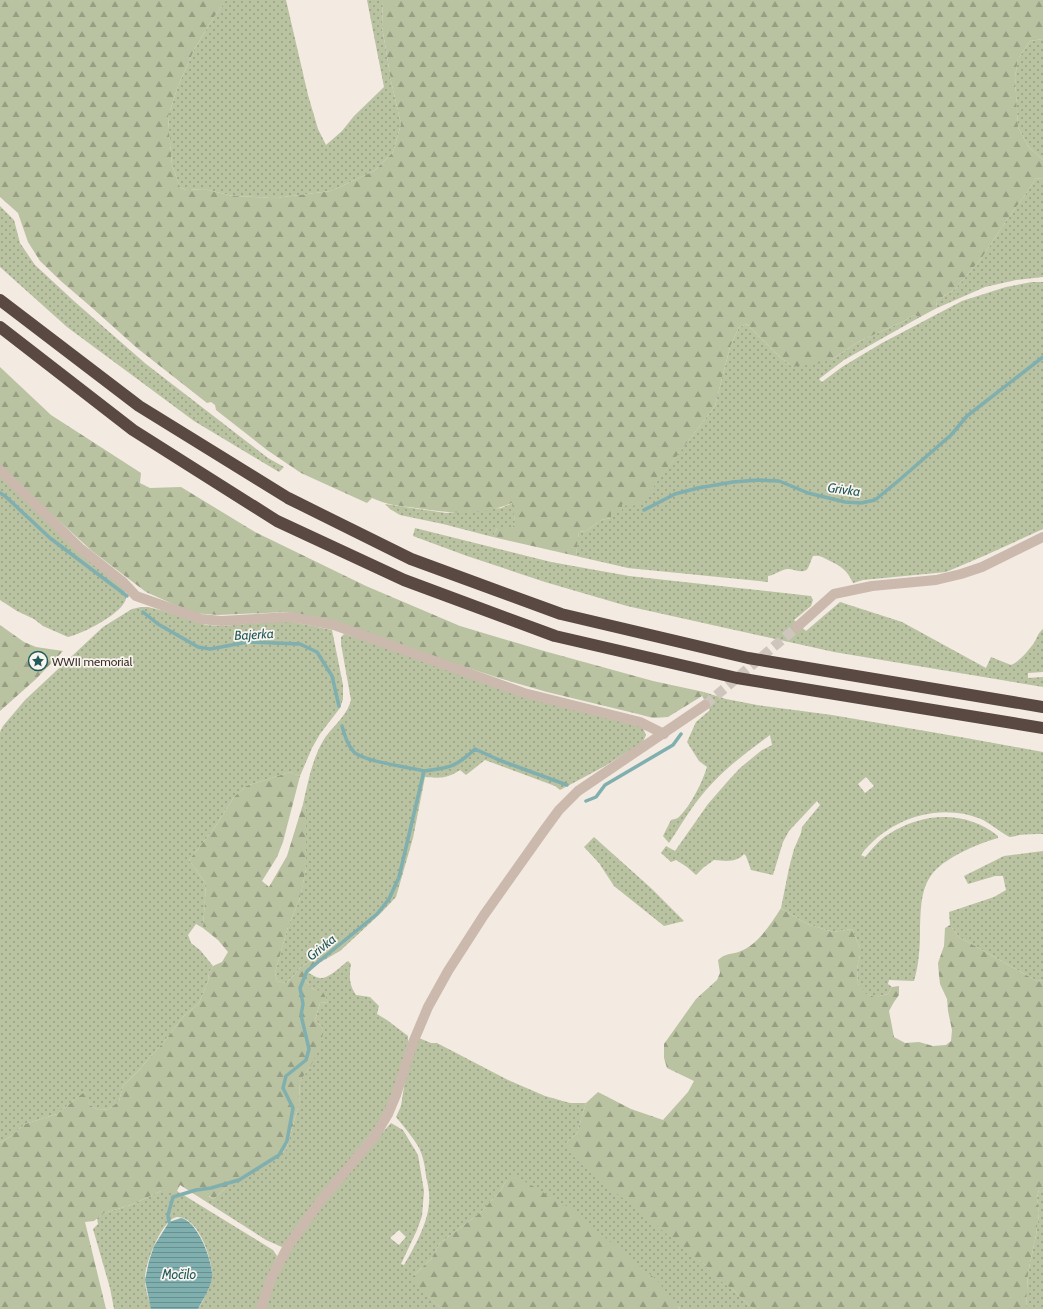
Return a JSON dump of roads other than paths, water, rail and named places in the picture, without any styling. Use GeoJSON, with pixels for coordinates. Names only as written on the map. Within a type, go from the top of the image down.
{"type":"FeatureCollection","features":[{"type":"Feature","properties":{"kind":"highway"},"geometry":{"type":"LineString","coordinates":[[0,300],[139,406],[288,498],[411,559],[561,614],[748,658],[1043,707]]}},
{"type":"Feature","properties":{"kind":"highway"},"geometry":{"type":"LineString","coordinates":[[0,327],[133,430],[277,521],[404,580],[562,638],[737,678],[1043,728]]}},
{"type":"Feature","properties":{"kind":"street"},"geometry":{"type":"LineString","coordinates":[[0,470],[82,548],[123,582],[136,596],[201,619],[221,621],[291,617],[334,625],[524,693],[640,722],[664,734]]}},
{"type":"Feature","properties":{"kind":"street"},"geometry":{"type":"LineString","coordinates":[[797,627],[834,594],[872,586],[936,580],[961,574],[982,567],[1043,537]]}},
{"type":"Feature","properties":{"kind":"street"},"geometry":{"type":"LineString","coordinates":[[262,1309],[270,1281],[288,1246],[319,1203],[374,1136],[388,1114],[396,1095],[412,1045],[428,1006],[448,971],[488,909],[545,829],[559,810],[578,791],[705,705]]}},
{"type":"Feature","properties":{"kind":"water","name":"Močilo"},"geometry":{"type":"Polygon","coordinates":[[[181,1218],[193,1226],[203,1243],[212,1270],[210,1285],[198,1309],[151,1309],[145,1280],[149,1261],[154,1246],[169,1222],[181,1218]]]}},
{"type":"Feature","properties":{"kind":"waterway","name":"Grivka"},"geometry":{"type":"LineString","coordinates":[[644,510],[675,494],[698,488],[733,482],[758,480],[779,481],[808,493],[845,502],[861,503],[875,500],[951,435],[967,416],[1043,357]]}},
{"type":"Feature","properties":{"kind":"waterway","name":"Bajerka"},"geometry":{"type":"LineString","coordinates":[[0,493],[50,538],[127,596]]}},
{"type":"Feature","properties":{"kind":"waterway","name":"Bajerka"},"geometry":{"type":"LineString","coordinates":[[143,612],[158,624],[198,647],[210,649],[248,642],[300,644],[317,652],[332,676],[339,706]]}},
{"type":"Feature","properties":{"kind":"waterway","name":"Bajerka"},"geometry":{"type":"LineString","coordinates":[[342,726],[346,740],[354,752],[360,756],[367,759],[424,771]]}},
{"type":"Feature","properties":{"kind":"waterway"},"geometry":{"type":"LineString","coordinates":[[586,801],[596,797],[605,785],[673,745],[681,734]]}},
{"type":"Feature","properties":{"kind":"waterway","name":"Grivka"},"geometry":{"type":"LineString","coordinates":[[169,1222],[168,1215],[173,1197],[239,1180],[279,1155],[287,1141],[293,1108],[283,1088],[286,1076],[306,1060],[309,1049],[301,1015],[303,1004],[300,988],[307,971],[377,914],[389,899],[399,877],[424,771],[452,766],[463,760],[475,749],[499,760],[567,785]]}},
{"type":"Feature","properties":{"kind":"tunnel"},"geometry":{"type":"LineString","coordinates":[[705,705],[797,627]]}},
{"type":"Feature","properties":{"kind":"place","name":"WWII memorial"},"geometry":{"type":"Point","coordinates":[38,661]}}]}
